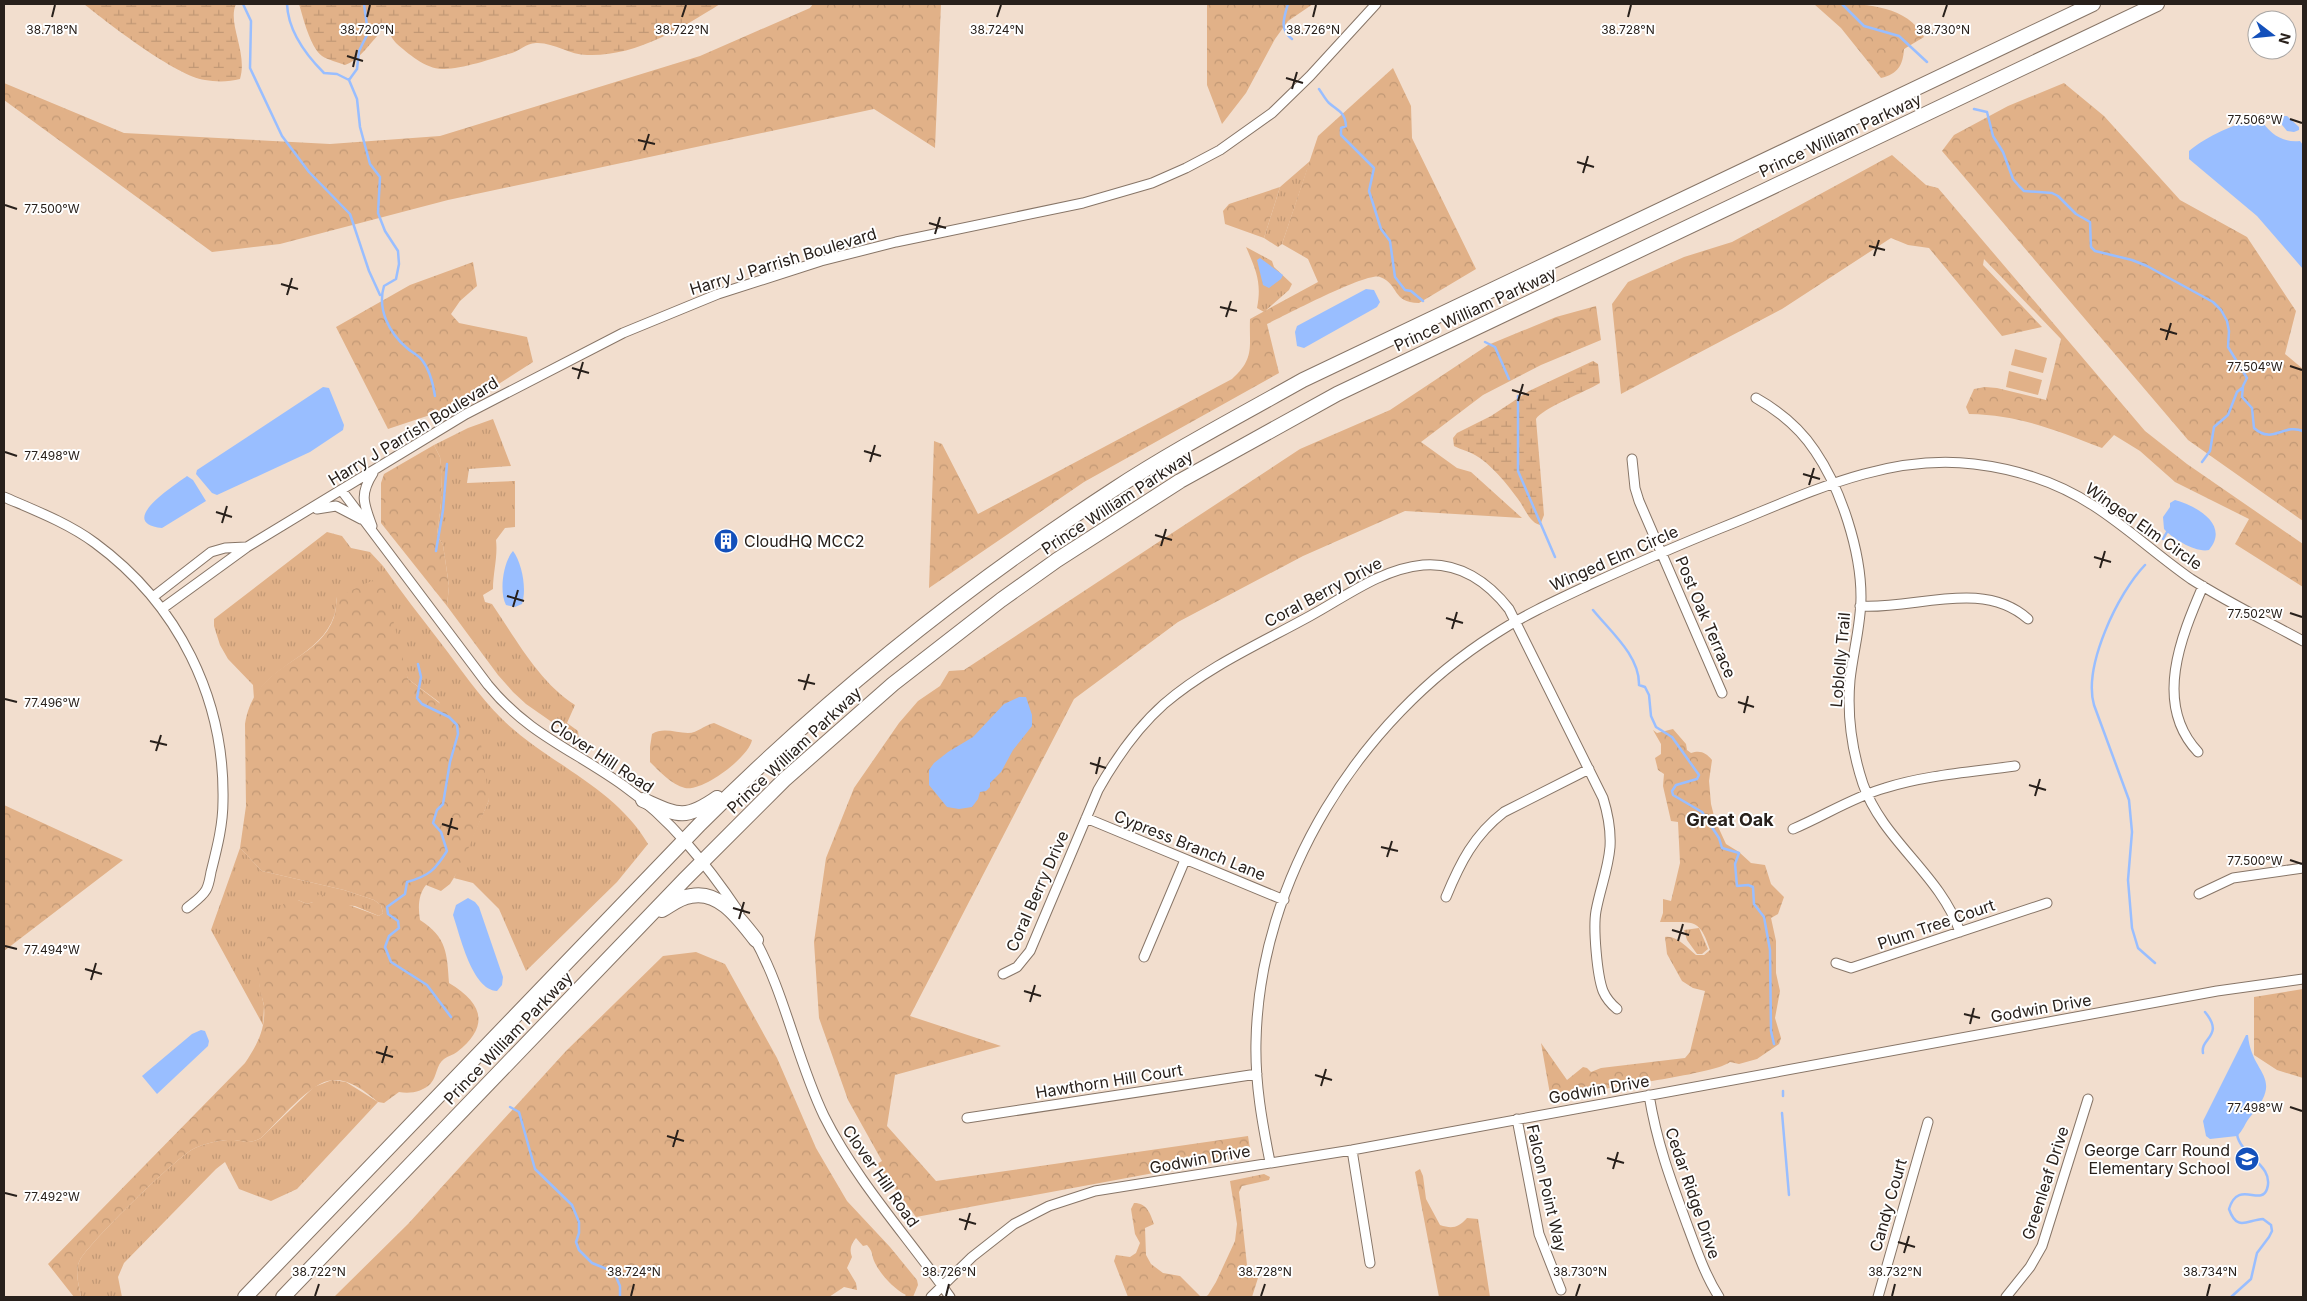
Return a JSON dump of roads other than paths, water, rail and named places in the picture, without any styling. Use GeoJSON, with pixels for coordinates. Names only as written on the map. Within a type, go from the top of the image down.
{"type":"FeatureCollection","features":[{"type":"Feature","properties":{"kind":"highway","name":"Prince William Parkway"},"geometry":{"type":"LineString","coordinates":[[245,1297],[684,840],[749,776],[853,682],[980,581],[1114,489],[1214,429],[1303,380],[2093,4]]}},
{"type":"Feature","properties":{"kind":"highway","name":"Prince William Parkway"},"geometry":{"type":"LineString","coordinates":[[284,1297],[646,919],[784,780],[827,741],[948,640],[1057,560],[1214,460],[1337,394],[2157,4]]}},
{"type":"Feature","properties":{"kind":"highway"},"geometry":{"type":"LineString","coordinates":[[643,800],[676,813],[689,814],[706,806],[749,776]]}},
{"type":"Feature","properties":{"kind":"highway"},"geometry":{"type":"LineString","coordinates":[[646,919],[685,897],[692,895],[706,897],[721,902],[728,908],[756,940]]}},
{"type":"Feature","properties":{"kind":"street","name":"Harry J Parrish Boulevard"},"geometry":{"type":"LineString","coordinates":[[163,608],[247,547],[466,414],[622,333],[718,294],[821,261],[896,242],[1083,203],[1152,183],[1186,168],[1220,150],[1272,113],[1298,89],[1376,4]]}},
{"type":"Feature","properties":{"kind":"street","name":"Loblolly Trail"},"geometry":{"type":"LineString","coordinates":[[1756,398],[1773,408],[1802,434],[1815,451],[1832,484],[1853,541],[1858,561],[1860,606],[1849,702],[1852,742],[1867,794],[1884,822],[1943,895],[1960,932]]}},
{"type":"Feature","properties":{"kind":"street","name":"Post Oak Terrace"},"geometry":{"type":"LineString","coordinates":[[1632,459],[1634,481],[1639,501],[1722,694]]}},
{"type":"Feature","properties":{"kind":"street","name":"Winged Elm Circle"},"geometry":{"type":"LineString","coordinates":[[1270,1162],[1261,1119],[1256,1042],[1262,982],[1272,938],[1291,881],[1321,819],[1359,759],[1379,734],[1420,692],[1449,668],[1485,640],[1516,622],[1662,552],[1832,484],[1875,470],[1924,462],[1975,464],[2031,477],[2070,492],[2090,503],[2204,586],[2303,641]]}},
{"type":"Feature","properties":{"kind":"street"},"geometry":{"type":"LineString","coordinates":[[374,471],[364,493],[364,505],[375,534]]}},
{"type":"Feature","properties":{"kind":"street","name":"Clover Hill Road"},"geometry":{"type":"LineString","coordinates":[[342,490],[488,685],[508,708],[542,735],[623,784],[643,800],[684,840],[702,862],[742,917],[756,940],[769,970],[811,1085],[837,1140],[874,1196],[950,1297]]}},
{"type":"Feature","properties":{"kind":"street"},"geometry":{"type":"LineString","coordinates":[[4,497],[68,527],[94,542],[135,578],[163,608],[190,654],[206,690],[217,727],[223,761],[223,821],[206,890],[187,908]]}},
{"type":"Feature","properties":{"kind":"street"},"geometry":{"type":"LineString","coordinates":[[302,514],[326,506],[336,506],[365,521]]}},
{"type":"Feature","properties":{"kind":"street","name":"Harry J Parrish Boulevard"},"geometry":{"type":"LineString","coordinates":[[153,597],[211,552],[225,548],[247,547]]}},
{"type":"Feature","properties":{"kind":"street","name":"Coral Berry Drive"},"geometry":{"type":"LineString","coordinates":[[1003,974],[1017,967],[1030,951],[1098,790],[1121,752],[1150,718],[1170,699],[1203,675],[1380,578],[1406,568],[1424,565],[1450,567],[1463,571],[1487,585],[1500,597],[1516,622],[1603,798],[1610,829],[1608,867],[1598,898],[1594,928],[1601,986],[1607,999],[1617,1009]]}},
{"type":"Feature","properties":{"kind":"street"},"geometry":{"type":"LineString","coordinates":[[2198,752],[2188,742],[2180,724],[2175,706],[2174,691],[2175,670],[2184,631],[2204,586]]}},
{"type":"Feature","properties":{"kind":"street"},"geometry":{"type":"LineString","coordinates":[[1860,606],[1892,606],[1944,599],[1989,600],[2012,607],[2028,619]]}},
{"type":"Feature","properties":{"kind":"street"},"geometry":{"type":"LineString","coordinates":[[1794,829],[1867,794],[1908,782],[2015,766]]}},
{"type":"Feature","properties":{"kind":"street"},"geometry":{"type":"LineString","coordinates":[[1446,897],[1469,848],[1492,821],[1504,812],[1589,769]]}},
{"type":"Feature","properties":{"kind":"street","name":"Cypress Branch Lane"},"geometry":{"type":"LineString","coordinates":[[1086,818],[1284,900]]}},
{"type":"Feature","properties":{"kind":"street"},"geometry":{"type":"LineString","coordinates":[[1144,958],[1186,860]]}},
{"type":"Feature","properties":{"kind":"street"},"geometry":{"type":"LineString","coordinates":[[2199,894],[2232,878],[2303,868]]}},
{"type":"Feature","properties":{"kind":"street","name":"Plum Tree Court"},"geometry":{"type":"LineString","coordinates":[[1836,963],[1851,968],[2047,903]]}},
{"type":"Feature","properties":{"kind":"street","name":"Godwin Drive"},"geometry":{"type":"LineString","coordinates":[[931,1297],[972,1257],[1014,1224],[1067,1199],[1095,1191],[1352,1150],[2217,991],[2303,979]]}},
{"type":"Feature","properties":{"kind":"street","name":"Hawthorn Hill Court"},"geometry":{"type":"LineString","coordinates":[[967,1118],[1257,1074]]}},
{"type":"Feature","properties":{"kind":"street","name":"Cedar Ridge Drive"},"geometry":{"type":"LineString","coordinates":[[1649,1095],[1662,1157],[1708,1278],[1719,1297]]}},
{"type":"Feature","properties":{"kind":"street","name":"Greenleaf Drive"},"geometry":{"type":"LineString","coordinates":[[2006,1297],[2030,1267],[2042,1246],[2088,1099]]}},
{"type":"Feature","properties":{"kind":"street","name":"Falcon Point Way"},"geometry":{"type":"LineString","coordinates":[[1517,1119],[1539,1234],[1561,1290]]}},
{"type":"Feature","properties":{"kind":"street","name":"Candy Court"},"geometry":{"type":"LineString","coordinates":[[1878,1297],[1928,1122]]}},
{"type":"Feature","properties":{"kind":"street"},"geometry":{"type":"LineString","coordinates":[[1352,1150],[1370,1263]]}},
{"type":"Feature","properties":{"kind":"water"},"geometry":{"type":"Polygon","coordinates":[[[2281,116],[2287,116],[2299,127],[2299,130],[2294,132],[2287,131],[2278,120],[2281,116]]]}},
{"type":"Feature","properties":{"kind":"water"},"geometry":{"type":"Polygon","coordinates":[[[2259,118],[2276,136],[2282,139],[2300,141],[2303,145],[2303,269],[2257,216],[2189,159],[2189,151],[2204,140],[2231,127],[2259,118]]]}},
{"type":"Feature","properties":{"kind":"water"},"geometry":{"type":"Polygon","coordinates":[[[1260,258],[1283,275],[1281,279],[1269,288],[1263,285],[1257,260],[1260,258]]]}},
{"type":"Feature","properties":{"kind":"water"},"geometry":{"type":"Polygon","coordinates":[[[1366,289],[1374,290],[1380,302],[1377,307],[1304,348],[1297,346],[1295,332],[1297,326],[1366,289]]]}},
{"type":"Feature","properties":{"kind":"water"},"geometry":{"type":"Polygon","coordinates":[[[323,387],[329,388],[344,425],[343,430],[310,452],[217,495],[212,493],[196,474],[197,470],[323,387]]]}},
{"type":"Feature","properties":{"kind":"water"},"geometry":{"type":"Polygon","coordinates":[[[187,476],[193,480],[206,501],[162,528],[149,525],[144,519],[146,512],[152,504],[187,476]]]}},
{"type":"Feature","properties":{"kind":"water"},"geometry":{"type":"Polygon","coordinates":[[[2175,500],[2201,512],[2213,525],[2216,532],[2209,550],[2191,547],[2173,537],[2164,529],[2163,517],[2170,507],[2170,503],[2175,500]]]}},
{"type":"Feature","properties":{"kind":"water"},"geometry":{"type":"Polygon","coordinates":[[[513,551],[519,562],[524,584],[522,604],[515,607],[506,605],[503,593],[503,577],[507,562],[513,551]]]}},
{"type":"Feature","properties":{"kind":"water"},"geometry":{"type":"Polygon","coordinates":[[[1019,697],[1026,697],[1032,715],[1032,726],[1013,750],[1001,772],[990,783],[990,787],[986,791],[980,792],[978,799],[972,807],[959,809],[947,807],[929,785],[929,770],[934,763],[948,752],[973,737],[1004,704],[1019,697]]]}},
{"type":"Feature","properties":{"kind":"water"},"geometry":{"type":"Polygon","coordinates":[[[468,898],[479,907],[503,977],[502,985],[497,991],[488,988],[481,982],[474,972],[463,948],[453,915],[456,905],[468,898]]]}},
{"type":"Feature","properties":{"kind":"water"},"geometry":{"type":"Polygon","coordinates":[[[201,1030],[205,1031],[209,1041],[208,1046],[157,1094],[142,1076],[192,1034],[201,1030]]]}},
{"type":"Feature","properties":{"kind":"water"},"geometry":{"type":"Polygon","coordinates":[[[2246,1035],[2248,1035],[2250,1048],[2264,1076],[2266,1084],[2265,1093],[2237,1136],[2210,1139],[2206,1136],[2203,1121],[2246,1035]]]}},
{"type":"Feature","properties":{"kind":"waterway"},"geometry":{"type":"LineString","coordinates":[[243,4],[251,21],[250,68],[282,136],[309,172],[350,214],[369,271],[380,295]]}},
{"type":"Feature","properties":{"kind":"waterway"},"geometry":{"type":"LineString","coordinates":[[287,4],[294,33],[305,50],[324,73],[337,74],[349,80],[357,99],[360,127],[370,164],[380,177],[378,213],[385,231],[398,251],[399,264],[396,279],[384,286],[382,295],[383,312],[395,335],[425,364],[431,377],[435,396]]}},
{"type":"Feature","properties":{"kind":"waterway"},"geometry":{"type":"LineString","coordinates":[[349,80],[357,69],[359,51],[368,33],[364,4]]}},
{"type":"Feature","properties":{"kind":"waterway"},"geometry":{"type":"LineString","coordinates":[[1288,4],[1284,27],[1292,39]]}},
{"type":"Feature","properties":{"kind":"waterway"},"geometry":{"type":"LineString","coordinates":[[1842,4],[1864,26],[1899,36],[1927,62]]}},
{"type":"Feature","properties":{"kind":"waterway"},"geometry":{"type":"LineString","coordinates":[[1319,89],[1344,118],[1346,126],[1341,128],[1341,135],[1374,168],[1369,191],[1381,229],[1390,241],[1395,277],[1405,290],[1411,291],[1423,301]]}},
{"type":"Feature","properties":{"kind":"waterway"},"geometry":{"type":"LineString","coordinates":[[1974,109],[1987,112],[1993,136],[2003,152],[2013,179],[2024,191],[2052,193],[2058,196],[2076,214],[2090,222],[2091,247],[2095,251],[2132,260],[2147,266],[2213,302],[2221,310],[2227,321],[2229,331],[2228,347],[2247,378],[2243,386],[2242,397],[2252,408],[2254,428],[2267,435],[2296,429],[2303,431]]}},
{"type":"Feature","properties":{"kind":"waterway"},"geometry":{"type":"LineString","coordinates":[[1485,342],[1495,347],[1509,379]]}},
{"type":"Feature","properties":{"kind":"waterway"},"geometry":{"type":"LineString","coordinates":[[2202,462],[2210,451],[2214,427],[2228,415],[2237,392],[2242,388]]}},
{"type":"Feature","properties":{"kind":"waterway"},"geometry":{"type":"LineString","coordinates":[[1518,396],[1518,471],[1555,557]]}},
{"type":"Feature","properties":{"kind":"waterway"},"geometry":{"type":"LineString","coordinates":[[436,551],[443,510],[447,464]]}},
{"type":"Feature","properties":{"kind":"waterway"},"geometry":{"type":"LineString","coordinates":[[2163,539],[2167,532]]}},
{"type":"Feature","properties":{"kind":"waterway"},"geometry":{"type":"LineString","coordinates":[[2145,565],[2124,593],[2105,631],[2098,651],[2092,689],[2094,705],[2129,800],[2132,832],[2128,880],[2132,928],[2138,948],[2155,963]]}},
{"type":"Feature","properties":{"kind":"waterway"},"geometry":{"type":"LineString","coordinates":[[1593,610],[1623,644],[1635,664],[1639,685],[1645,687],[1649,695],[1651,716],[1656,727],[1672,737],[1699,775],[1697,779],[1676,785],[1672,791],[1673,795],[1702,812],[1719,838],[1722,848],[1739,853],[1735,864],[1737,886],[1748,885],[1753,887],[1754,904],[1764,917],[1770,950],[1771,1031],[1774,1044]]}},
{"type":"Feature","properties":{"kind":"waterway"},"geometry":{"type":"LineString","coordinates":[[418,664],[421,677],[417,698],[422,704],[449,717],[457,725],[458,734],[450,762],[443,804],[437,810],[433,823],[441,832],[447,851],[439,863],[426,875],[407,882],[405,894],[387,907],[388,914],[398,921],[399,928],[389,936],[385,947],[391,962],[427,985],[451,1017]]}},
{"type":"Feature","properties":{"kind":"waterway"},"geometry":{"type":"LineString","coordinates":[[2203,1053],[2203,1048],[2212,1032],[2213,1026],[2205,1012]]}},
{"type":"Feature","properties":{"kind":"waterway"},"geometry":{"type":"LineString","coordinates":[[1783,1091],[1783,1096]]}},
{"type":"Feature","properties":{"kind":"waterway"},"geometry":{"type":"LineString","coordinates":[[510,1107],[519,1112],[535,1169],[572,1205],[579,1222],[579,1233],[576,1242],[579,1250],[592,1263],[614,1272],[620,1286],[620,1297]]}},
{"type":"Feature","properties":{"kind":"waterway"},"geometry":{"type":"LineString","coordinates":[[1782,1113],[1789,1195]]}},
{"type":"Feature","properties":{"kind":"waterway"},"geometry":{"type":"LineString","coordinates":[[2231,1297],[2251,1279],[2257,1253],[2272,1231],[2271,1225],[2263,1219],[2239,1223],[2232,1216],[2229,1209],[2233,1200],[2238,1196],[2243,1194],[2260,1196],[2264,1194],[2268,1181],[2266,1173],[2239,1142],[2237,1134]]}},
{"type":"Feature","properties":{"kind":"place","name":"CloudHQ MCC2"},"geometry":{"type":"Point","coordinates":[726,541]}},
{"type":"Feature","properties":{"kind":"place","name":"George Carr Round Elementary School"},"geometry":{"type":"Point","coordinates":[2247,1159]}},
{"type":"Feature","properties":{"kind":"district","name":"Great Oak"},"geometry":{"type":"Point","coordinates":[1730,819]}}]}
